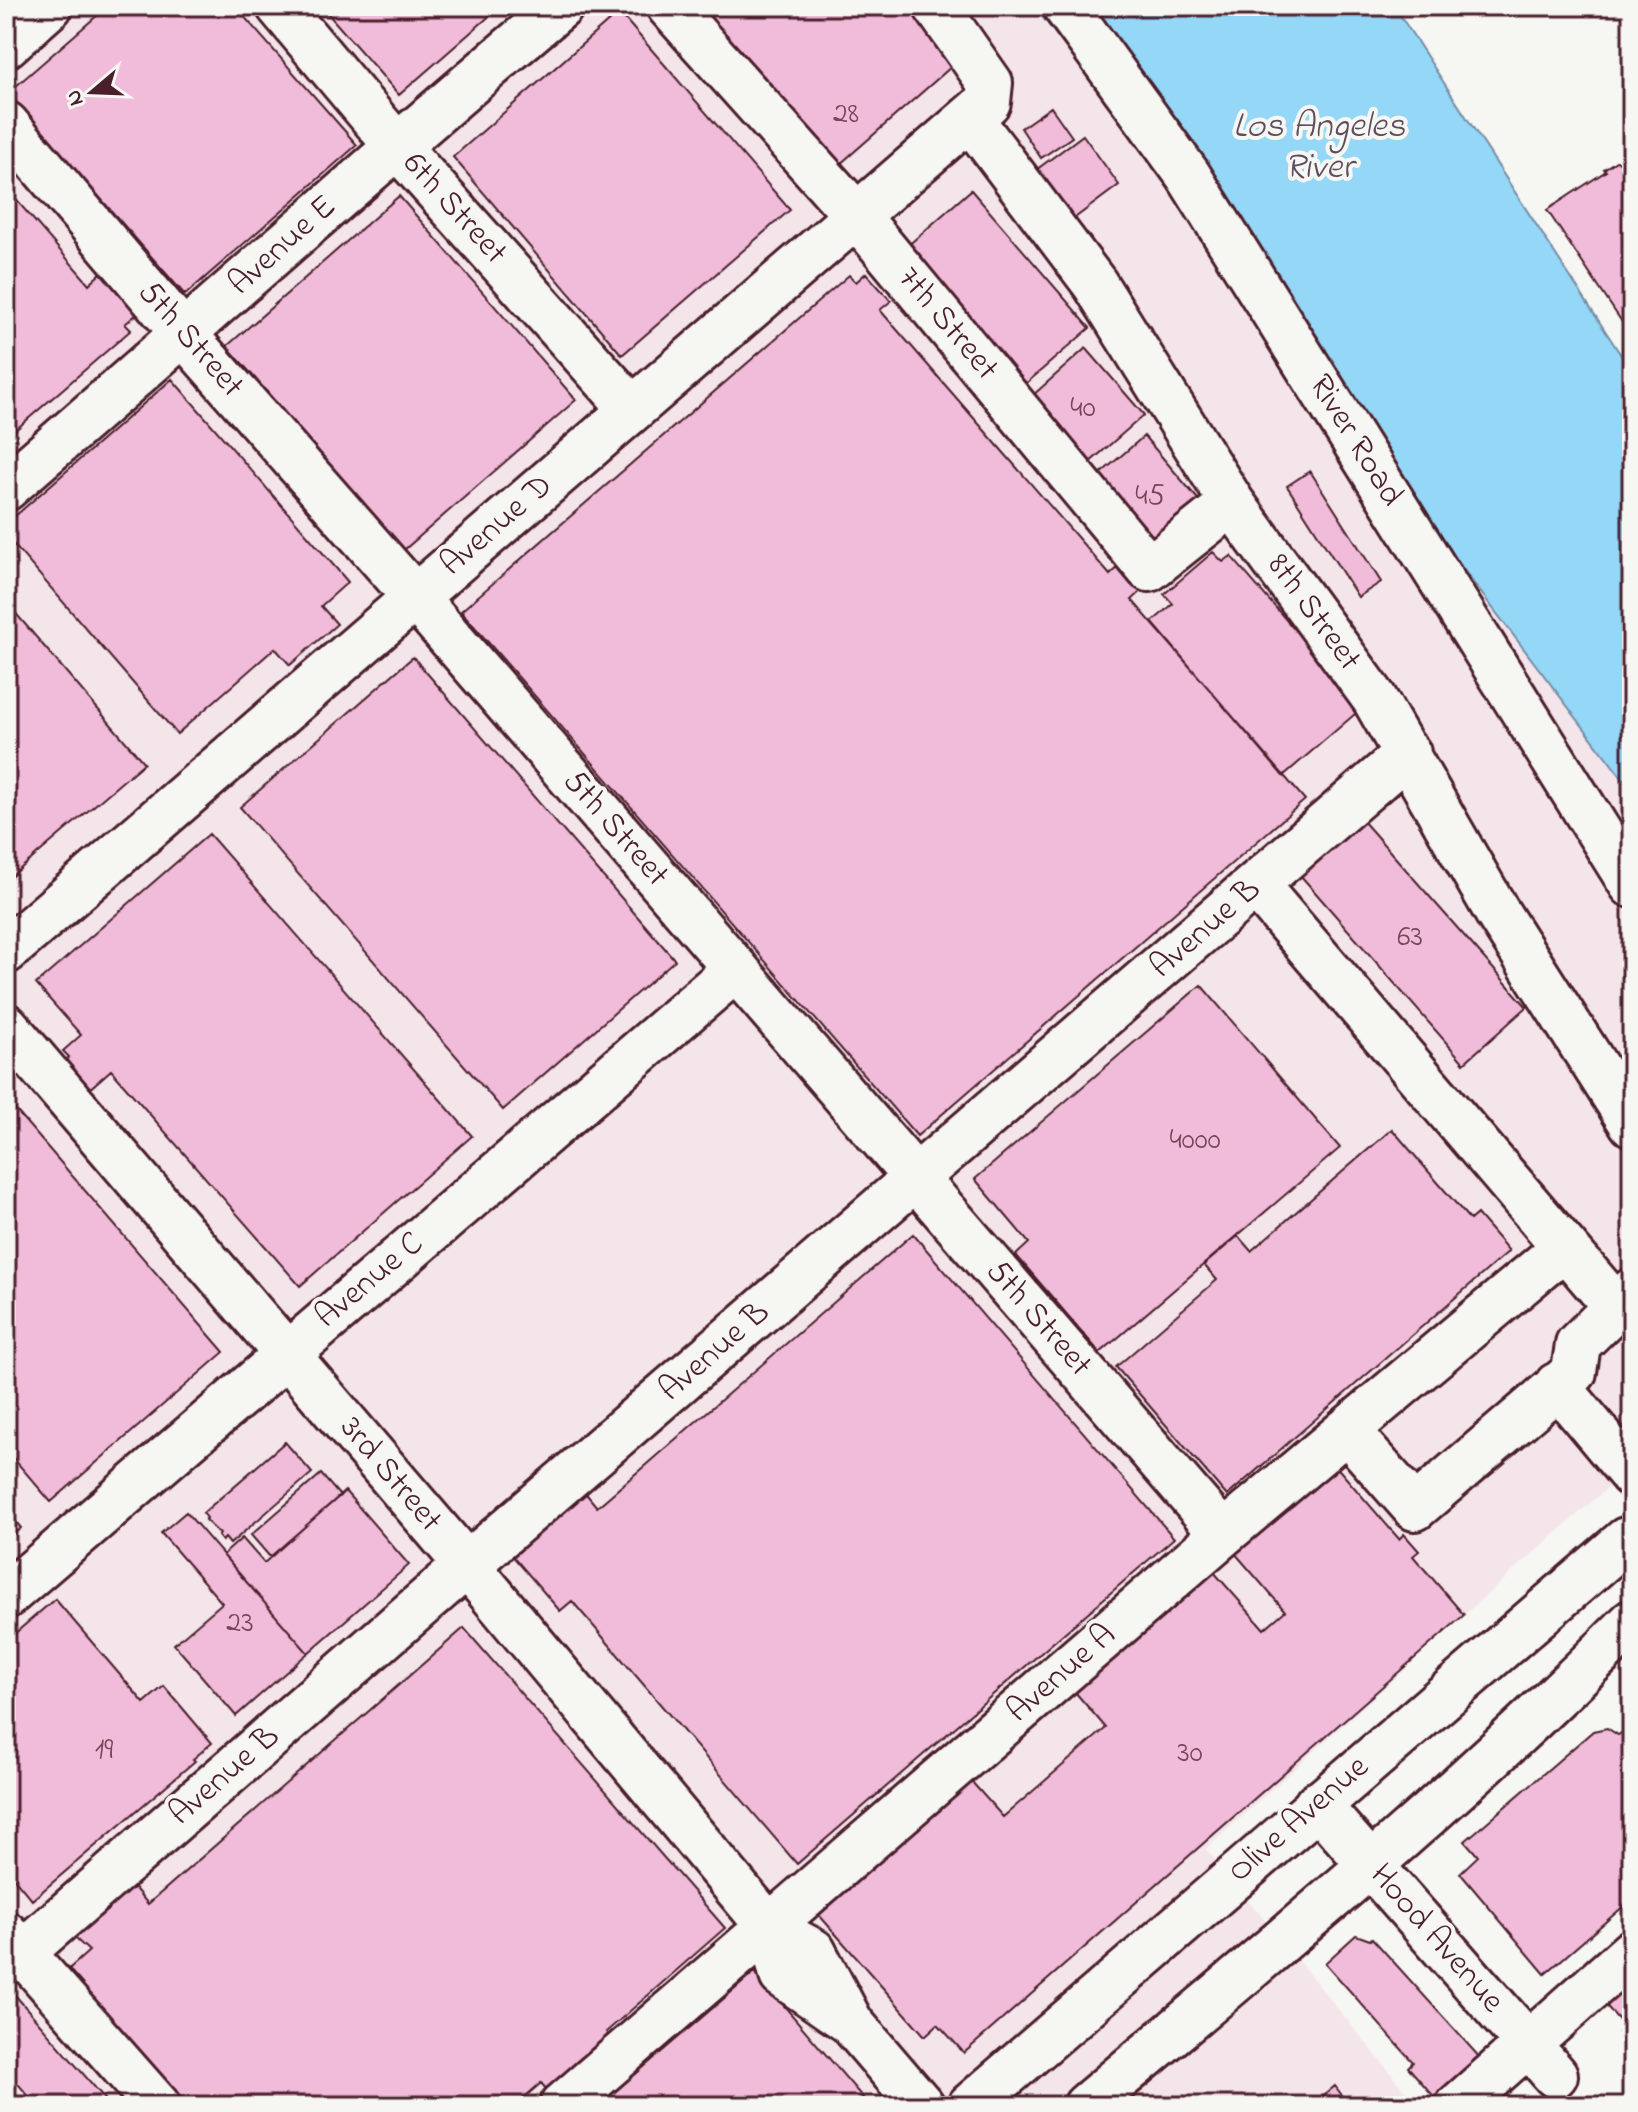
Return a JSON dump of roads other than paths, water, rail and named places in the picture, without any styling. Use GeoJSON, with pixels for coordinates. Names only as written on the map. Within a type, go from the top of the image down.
{"type":"FeatureCollection","features":[{"type":"Feature","properties":{"kind":"main road"},"geometry":{"type":"LineString","coordinates":[[6,45],[50,6]]}},
{"type":"Feature","properties":{"kind":"main road","name":"6th Street"},"geometry":{"type":"LineString","coordinates":[[279,6],[396,145],[632,409]]}},
{"type":"Feature","properties":{"kind":"main road","name":"Avenue E"},"geometry":{"type":"LineString","coordinates":[[6,488],[396,145],[561,6]]}},
{"type":"Feature","properties":{"kind":"main road","name":"7th Street"},"geometry":{"type":"LineString","coordinates":[[669,6],[856,215],[1149,569],[1232,503]]}},
{"type":"Feature","properties":{"kind":"main road","name":"8th Street"},"geometry":{"type":"LineString","coordinates":[[936,6],[990,83],[979,110],[1095,284],[1232,503],[1374,698],[1497,912],[1632,1124]]}},
{"type":"Feature","properties":{"kind":"main road","name":"River Road"},"geometry":{"type":"LineString","coordinates":[[1065,6],[1188,175],[1632,885]]}},
{"type":"Feature","properties":{"kind":"main road","name":"Avenue D"},"geometry":{"type":"LineString","coordinates":[[6,951],[979,110]]}},
{"type":"Feature","properties":{"kind":"main road","name":"5th Street"},"geometry":{"type":"LineString","coordinates":[[6,124],[184,334],[415,597],[1223,1534]]}},
{"type":"Feature","properties":{"kind":"main road","name":"Avenue B"},"geometry":{"type":"LineString","coordinates":[[14,1943],[467,1565],[1408,753]]}},
{"type":"Feature","properties":{"kind":"main road"},"geometry":{"type":"LineString","coordinates":[[1256,885],[1565,1247],[1624,1299],[1578,1344],[1574,1372],[1415,1508],[1347,1431]]}},
{"type":"Feature","properties":{"kind":"main road","name":"Avenue C"},"geometry":{"type":"LineString","coordinates":[[6,1596],[285,1353],[736,969]]}},
{"type":"Feature","properties":{"kind":"main road","name":"3rd Street"},"geometry":{"type":"LineString","coordinates":[[6,1026],[467,1565],[770,1928],[782,1975],[851,2023],[922,2106]]}},
{"type":"Feature","properties":{"kind":"main road","name":"Avenue A"},"geometry":{"type":"LineString","coordinates":[[562,2106],[1223,1534],[1565,1247]]}},
{"type":"Feature","properties":{"kind":"main road"},"geometry":{"type":"LineString","coordinates":[[1557,1385],[1632,1475]]}},
{"type":"Feature","properties":{"kind":"main road","name":"Olive Avenue"},"geometry":{"type":"LineString","coordinates":[[970,2106],[1317,1804],[1626,1540],[1632,1539]]}},
{"type":"Feature","properties":{"kind":"main road"},"geometry":{"type":"LineString","coordinates":[[1086,2106],[1371,1865],[1574,1681],[1632,1622]]}},
{"type":"Feature","properties":{"kind":"main road","name":"Hood Avenue"},"geometry":{"type":"LineString","coordinates":[[1317,1804],[1541,2059]]}},
{"type":"Feature","properties":{"kind":"main road"},"geometry":{"type":"LineString","coordinates":[[14,1943],[158,2106]]}},
{"type":"Feature","properties":{"kind":"main road"},"geometry":{"type":"LineString","coordinates":[[1458,2106],[1541,2059],[1632,1952]]}},
{"type":"Feature","properties":{"kind":"water","name":"Los Angeles River"},"geometry":{"type":"Polygon","coordinates":[[[1034,6],[1394,6],[1632,372],[1632,791],[1034,6]]]}}]}
